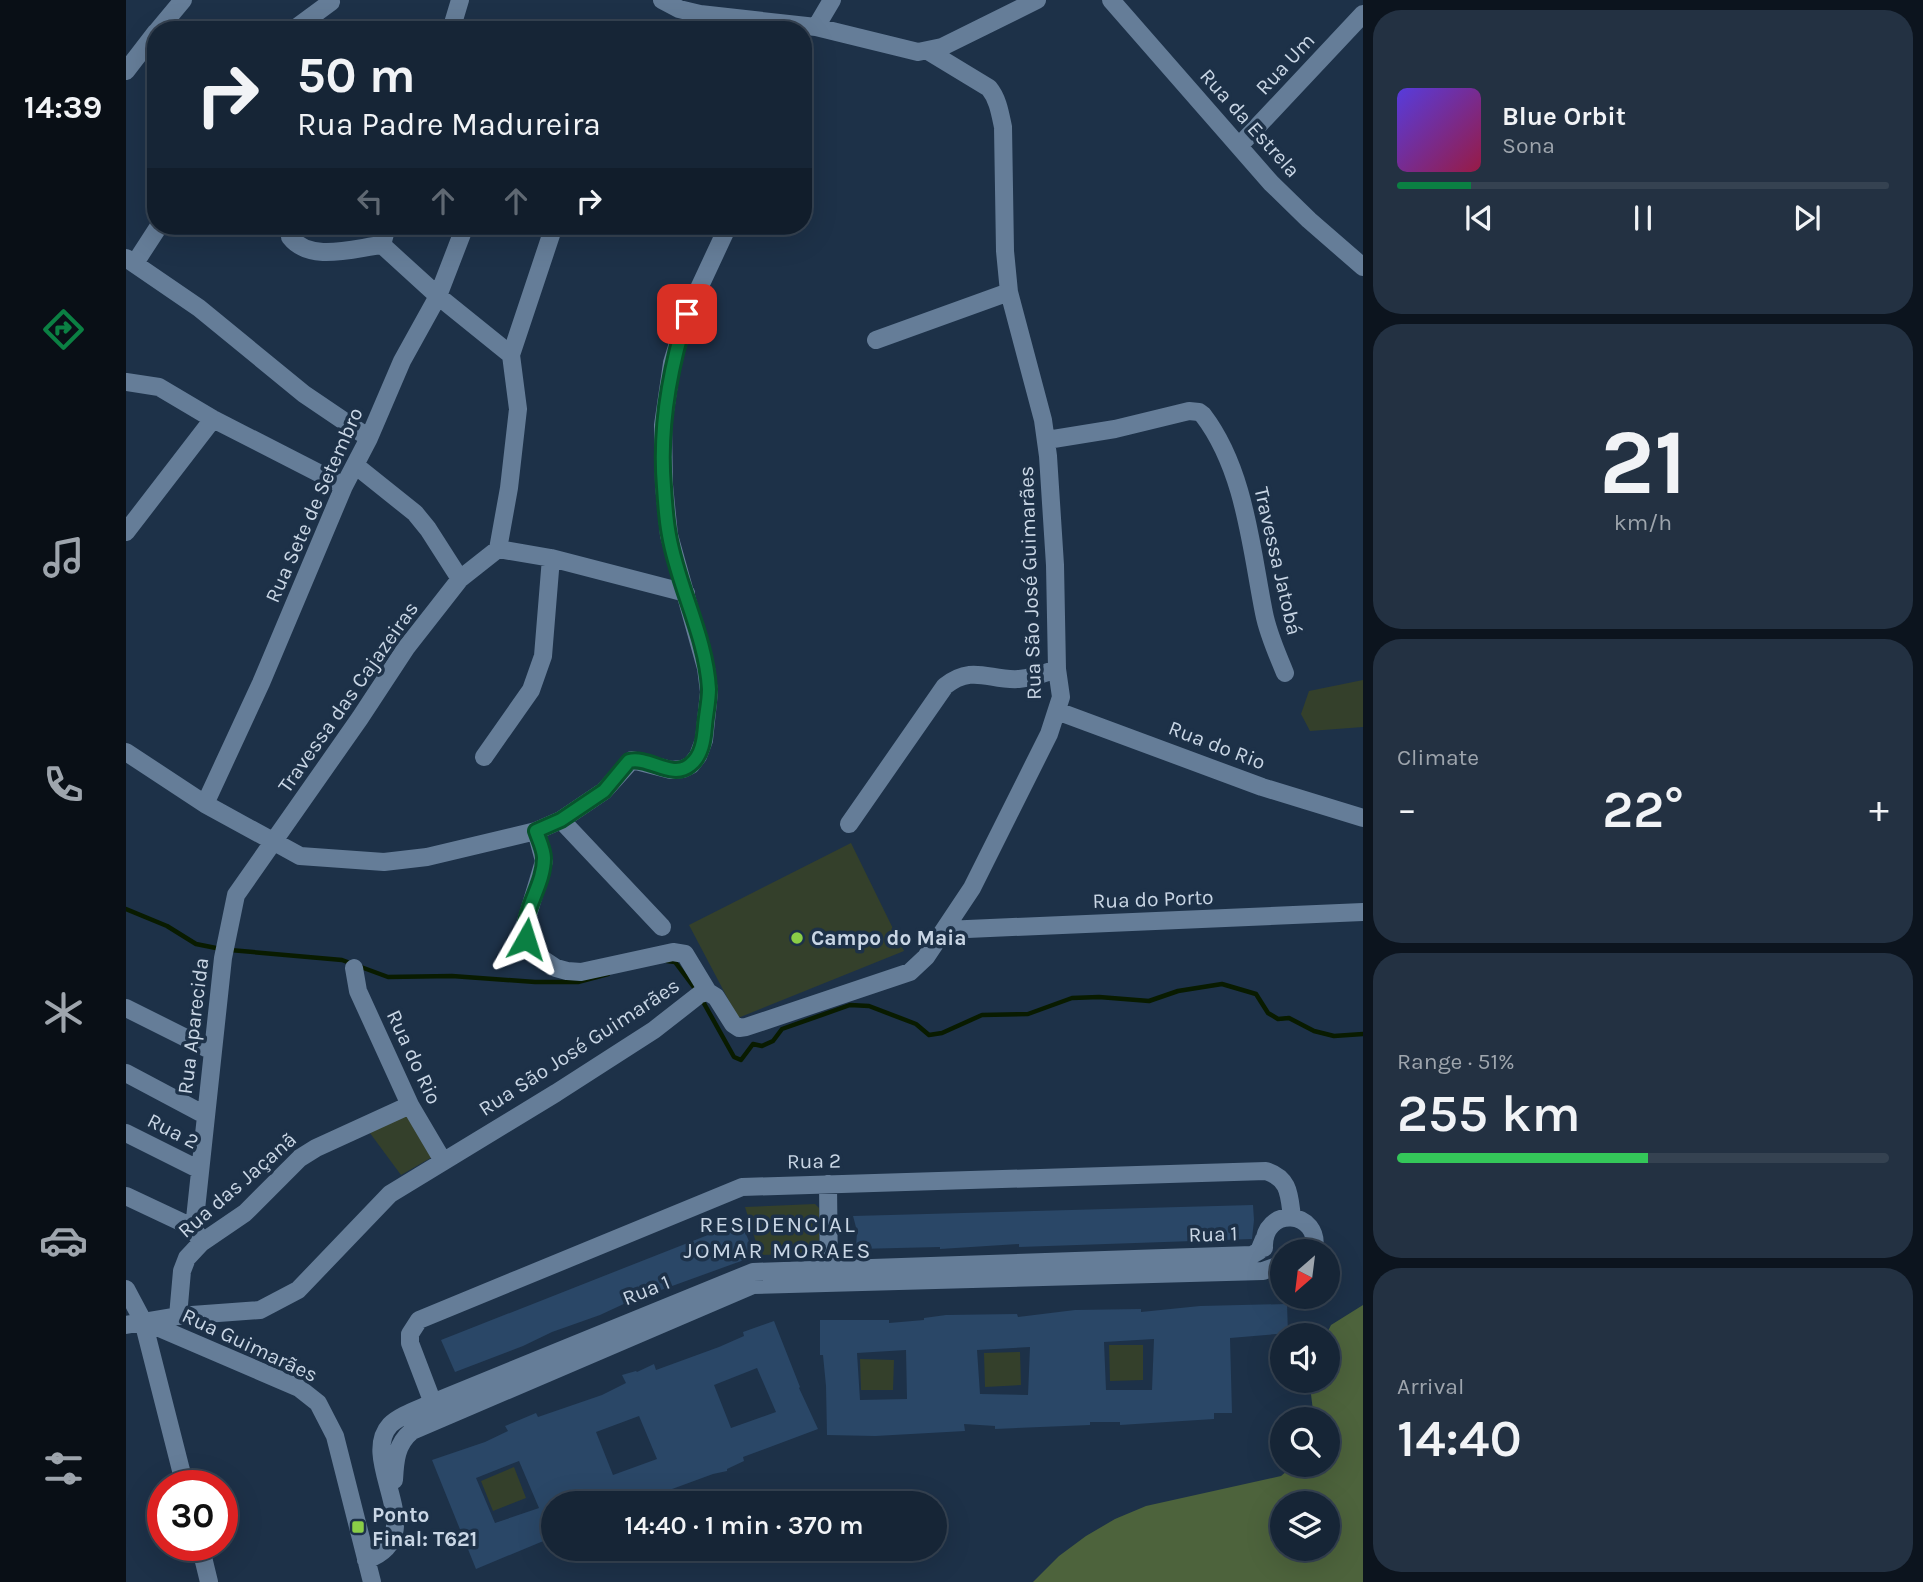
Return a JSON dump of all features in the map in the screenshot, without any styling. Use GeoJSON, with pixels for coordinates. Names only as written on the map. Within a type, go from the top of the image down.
{"type":"FeatureCollection","features":[{"type":"Feature","properties":{"kind":"street"},"geometry":{"type":"LineString","coordinates":[[166,21],[183,0]]}},
{"type":"Feature","properties":{"kind":"street"},"geometry":{"type":"LineString","coordinates":[[454,21],[460,0]]}},
{"type":"Feature","properties":{"kind":"street"},"geometry":{"type":"LineString","coordinates":[[662,0],[678,9],[744,21]]}},
{"type":"Feature","properties":{"kind":"street"},"geometry":{"type":"LineString","coordinates":[[816,27],[832,0]]}},
{"type":"Feature","properties":{"kind":"street"},"geometry":{"type":"LineString","coordinates":[[812,27],[896,48],[928,51],[1037,0]]}},
{"type":"Feature","properties":{"kind":"street","name":"Rua da Estrela"},"geometry":{"type":"LineString","coordinates":[[1111,0],[1290,201],[1363,267]]}},
{"type":"Feature","properties":{"kind":"street"},"geometry":{"type":"LineString","coordinates":[[305,21],[331,2]]}},
{"type":"Feature","properties":{"kind":"street","name":"Rua Um"},"geometry":{"type":"LineString","coordinates":[[1240,145],[1361,20]]}},
{"type":"Feature","properties":{"kind":"street"},"geometry":{"type":"LineString","coordinates":[[126,71],[147,45]]}},
{"type":"Feature","properties":{"kind":"street","name":"Rua São José Guimarães"},"geometry":{"type":"LineString","coordinates":[[134,1323],[260,1310],[298,1290],[390,1194],[556,1093],[654,1030],[700,995],[716,997],[733,1024],[740,1028],[910,972],[926,957],[972,888],[1049,734],[1061,697],[1057,669],[1054,553],[1047,440],[1009,292],[1005,251],[1003,127],[995,95],[989,88],[928,51]]}},
{"type":"Feature","properties":{"kind":"street"},"geometry":{"type":"LineString","coordinates":[[152,235],[130,261],[199,309],[304,394],[369,438]]}},
{"type":"Feature","properties":{"kind":"street"},"geometry":{"type":"LineString","coordinates":[[290,235],[296,245],[318,252],[382,245],[438,296],[511,355]]}},
{"type":"Feature","properties":{"kind":"street"},"geometry":{"type":"LineString","coordinates":[[382,245],[385,235]]}},
{"type":"Feature","properties":{"kind":"street","name":"Rua Sete de Setembro"},"geometry":{"type":"LineString","coordinates":[[205,804],[261,683],[344,486],[369,438],[402,361],[438,296],[462,235]]}},
{"type":"Feature","properties":{"kind":"street"},"geometry":{"type":"LineString","coordinates":[[551,235],[511,355],[518,409],[509,488],[498,549],[551,558],[686,593]]}},
{"type":"Feature","properties":{"kind":"street"},"geometry":{"type":"LineString","coordinates":[[126,752],[205,804],[300,856],[384,862],[427,857],[536,831],[561,820],[612,784],[629,761],[643,761],[671,770],[691,765],[704,740],[709,692],[706,668],[669,535],[664,485],[663,425],[672,363],[687,314],[725,235]]}},
{"type":"Feature","properties":{"kind":"street"},"geometry":{"type":"LineString","coordinates":[[876,340],[1009,292]]}},
{"type":"Feature","properties":{"kind":"street"},"geometry":{"type":"LineString","coordinates":[[126,382],[159,387],[213,419],[344,486]]}},
{"type":"Feature","properties":{"kind":"street","name":"Travessa Jatobá"},"geometry":{"type":"LineString","coordinates":[[1047,440],[1115,429],[1189,411],[1203,415],[1226,456],[1247,513],[1264,613],[1285,673]]}},
{"type":"Feature","properties":{"kind":"street"},"geometry":{"type":"LineString","coordinates":[[126,532],[213,419]]}},
{"type":"Feature","properties":{"kind":"street"},"geometry":{"type":"LineString","coordinates":[[355,465],[415,513],[428,528],[460,579]]}},
{"type":"Feature","properties":{"kind":"street","name":"Travessa das Cajazeiras"},"geometry":{"type":"LineString","coordinates":[[274,843],[406,649],[460,579],[498,549]]}},
{"type":"Feature","properties":{"kind":"street"},"geometry":{"type":"LineString","coordinates":[[484,757],[531,690],[543,656],[551,558]]}},
{"type":"Feature","properties":{"kind":"street"},"geometry":{"type":"LineString","coordinates":[[849,824],[945,686],[954,678],[979,673],[1019,679],[1057,669]]}},
{"type":"Feature","properties":{"kind":"street","name":"Rua do Rio"},"geometry":{"type":"LineString","coordinates":[[1057,711],[1262,787],[1363,818]]}},
{"type":"Feature","properties":{"kind":"street"},"geometry":{"type":"LineString","coordinates":[[561,820],[662,927]]}},
{"type":"Feature","properties":{"kind":"street"},"geometry":{"type":"LineString","coordinates":[[536,831],[544,861],[524,928],[526,939],[535,954],[556,968],[581,972],[648,956],[680,952],[691,961],[700,995]]}},
{"type":"Feature","properties":{"kind":"street","name":"Rua Aparecida"},"geometry":{"type":"LineString","coordinates":[[197,1236],[205,1115],[225,949],[236,895],[244,879],[274,843]]}},
{"type":"Feature","properties":{"kind":"street","name":"Rua do Porto"},"geometry":{"type":"LineString","coordinates":[[945,929],[1363,912]]}},
{"type":"Feature","properties":{"kind":"street","name":"Rua do Rio"},"geometry":{"type":"LineString","coordinates":[[354,968],[358,992],[410,1105],[443,1161]]}},
{"type":"Feature","properties":{"kind":"street"},"geometry":{"type":"LineString","coordinates":[[126,1008],[212,1051]]}},
{"type":"Feature","properties":{"kind":"street"},"geometry":{"type":"LineString","coordinates":[[126,1073],[205,1115]]}},
{"type":"Feature","properties":{"kind":"street","name":"Rua das Jaçanã"},"geometry":{"type":"LineString","coordinates":[[178,1317],[184,1263],[197,1236],[245,1213],[300,1158],[316,1148],[410,1105]]}},
{"type":"Feature","properties":{"kind":"street","name":"Rua 2"},"geometry":{"type":"LineString","coordinates":[[126,1133],[200,1170]]}},
{"type":"Feature","properties":{"kind":"street","name":"Rua 2"},"geometry":{"type":"LineString","coordinates":[[436,1411],[410,1343],[411,1334],[419,1320],[742,1187],[1265,1171],[1278,1176],[1288,1186],[1292,1217]]}},
{"type":"Feature","properties":{"kind":"street"},"geometry":{"type":"LineString","coordinates":[[828,1184],[829,1276]]}},
{"type":"Feature","properties":{"kind":"street"},"geometry":{"type":"LineString","coordinates":[[126,1196],[197,1236]]}},
{"type":"Feature","properties":{"kind":"street"},"geometry":{"type":"LineString","coordinates":[[1292,1217],[1306,1223],[1315,1239]]}},
{"type":"Feature","properties":{"kind":"street","name":"Rua 1"},"geometry":{"type":"LineString","coordinates":[[366,1560],[383,1552],[391,1540],[395,1526],[395,1459],[399,1448],[412,1431],[436,1411],[745,1287],[829,1276],[1252,1255],[1259,1251],[1270,1225],[1277,1220],[1292,1217]]}},
{"type":"Feature","properties":{"kind":"street","name":"Rua 1"},"geometry":{"type":"LineString","coordinates":[[1264,1239],[1266,1254],[1270,1258]]}},
{"type":"Feature","properties":{"kind":"street","name":"Rua 1"},"geometry":{"type":"LineString","coordinates":[[829,1276],[1270,1269]]}},
{"type":"Feature","properties":{"kind":"street"},"geometry":{"type":"LineString","coordinates":[[126,1289],[180,1470]]}},
{"type":"Feature","properties":{"kind":"street","name":"Rua Guimarães"},"geometry":{"type":"LineString","coordinates":[[134,1323],[299,1388],[318,1403],[335,1436],[372,1582]]}},
{"type":"Feature","properties":{"kind":"street"},"geometry":{"type":"LineString","coordinates":[[204,1561],[209,1582]]}},
{"type":"Feature","properties":{"kind":"green space"},"geometry":{"type":"Polygon","coordinates":[[[1363,680],[1363,727],[1310,731],[1301,714],[1309,691],[1363,680]]]}},
{"type":"Feature","properties":{"kind":"green space","name":"Campo do Maia"},"geometry":{"type":"Polygon","coordinates":[[[851,843],[904,951],[738,1018],[689,925],[851,843]]]}},
{"type":"Feature","properties":{"kind":"green space"},"geometry":{"type":"Polygon","coordinates":[[[408,1110],[434,1156],[401,1175],[367,1129],[408,1110]]]}},
{"type":"Feature","properties":{"kind":"green space"},"geometry":{"type":"Polygon","coordinates":[[[815,1204],[819,1208],[819,1253],[760,1255],[745,1207],[815,1204]]]}},
{"type":"Feature","properties":{"kind":"green space"},"geometry":{"type":"Polygon","coordinates":[[[1363,1305],[1363,1582],[1033,1582],[1059,1556],[1086,1536],[1115,1519],[1146,1506],[1276,1477],[1340,1477],[1340,1407],[1313,1407],[1311,1393],[1340,1393],[1340,1323],[1334,1323],[1363,1305]]]}},
{"type":"Feature","properties":{"kind":"green space"},"geometry":{"type":"Polygon","coordinates":[[[1109,1345],[1143,1345],[1143,1380],[1110,1381],[1109,1345]]]}},
{"type":"Feature","properties":{"kind":"green space"},"geometry":{"type":"Polygon","coordinates":[[[1020,1352],[1021,1385],[985,1387],[984,1353],[1020,1352]]]}},
{"type":"Feature","properties":{"kind":"green space"},"geometry":{"type":"Polygon","coordinates":[[[860,1359],[894,1360],[893,1390],[861,1390],[860,1359]]]}},
{"type":"Feature","properties":{"kind":"green space"},"geometry":{"type":"Polygon","coordinates":[[[514,1467],[526,1498],[493,1511],[481,1481],[514,1467]]]}},
{"type":"Feature","properties":{"kind":"building"},"geometry":{"type":"Polygon","coordinates":[[[1253,1205],[1252,1239],[1019,1247],[1019,1244],[940,1249],[856,1249],[857,1231],[853,1216],[1253,1205]]]}},
{"type":"Feature","properties":{"kind":"building"},"geometry":{"type":"Polygon","coordinates":[[[741,1222],[755,1256],[628,1302],[455,1372],[441,1340],[741,1222]]]}},
{"type":"Feature","properties":{"kind":"building"},"geometry":{"type":"Polygon","coordinates":[[[1270,1304],[1270,1309],[1287,1309],[1288,1323],[1270,1323],[1270,1335],[1230,1338],[1232,1413],[1214,1413],[1214,1419],[1120,1425],[1120,1422],[1090,1422],[1090,1425],[995,1429],[995,1426],[964,1424],[965,1431],[875,1436],[827,1435],[826,1386],[823,1355],[820,1355],[820,1320],[889,1320],[889,1323],[946,1315],[1017,1314],[1018,1317],[1075,1310],[1141,1309],[1141,1312],[1200,1306],[1270,1304]],[[1154,1339],[1104,1342],[1106,1390],[1152,1390],[1154,1339]],[[1030,1347],[977,1350],[980,1394],[1028,1395],[1030,1347]],[[906,1350],[857,1353],[860,1400],[907,1399],[906,1350]]]}},
{"type":"Feature","properties":{"kind":"building"},"geometry":{"type":"Polygon","coordinates":[[[774,1321],[799,1388],[818,1429],[743,1457],[744,1461],[727,1471],[667,1491],[541,1491],[541,1542],[476,1569],[432,1460],[485,1442],[508,1431],[505,1426],[536,1413],[538,1417],[602,1395],[626,1383],[622,1375],[654,1364],[656,1370],[744,1336],[743,1332],[774,1321]],[[757,1368],[714,1385],[731,1428],[776,1412],[757,1368]],[[639,1416],[596,1432],[613,1475],[657,1459],[639,1416]],[[519,1461],[476,1478],[495,1523],[539,1508],[519,1461]]]}},
{"type":"Feature","properties":{"kind":"waterway"},"geometry":{"type":"LineString","coordinates":[[126,909],[167,926],[196,944],[221,949]]}},
{"type":"Feature","properties":{"kind":"waterway"},"geometry":{"type":"LineString","coordinates":[[230,950],[342,960],[388,977],[452,976],[578,982],[608,974]]}},
{"type":"Feature","properties":{"kind":"waterway"},"geometry":{"type":"LineString","coordinates":[[667,961],[675,962],[696,990]]}},
{"type":"Feature","properties":{"kind":"waterway"},"geometry":{"type":"LineString","coordinates":[[701,998],[734,1057],[741,1060],[753,1044],[762,1046],[773,1041],[782,1029],[850,1005],[869,1006],[916,1024],[929,1035],[942,1033],[982,1015],[1028,1014],[1072,998],[1149,1001],[1178,991],[1222,984],[1256,994],[1268,1013],[1278,1019],[1289,1018],[1314,1031],[1334,1036],[1363,1034]]}},
{"type":"Feature","properties":{"kind":"place","name":"Campo do Maia"},"geometry":{"type":"Point","coordinates":[797,938]}},
{"type":"Feature","properties":{"kind":"place","name":"Ponto Final: T621"},"geometry":{"type":"Point","coordinates":[358,1527]}},
{"type":"Feature","properties":{"kind":"district","name":"RESIDENCIAL JOMAR MORAES"},"geometry":{"type":"Point","coordinates":[778,1237]}},
{"type":"Feature","properties":{"kind":"route"},"geometry":{"type":"LineString","coordinates":[[526,939],[524,928],[528,908],[544,861],[536,831],[561,820],[604,791],[629,761],[643,761],[671,770],[683,769],[691,765],[698,756],[704,740],[709,692],[706,668],[669,535],[664,485],[663,425],[672,363],[687,314]]}}]}
